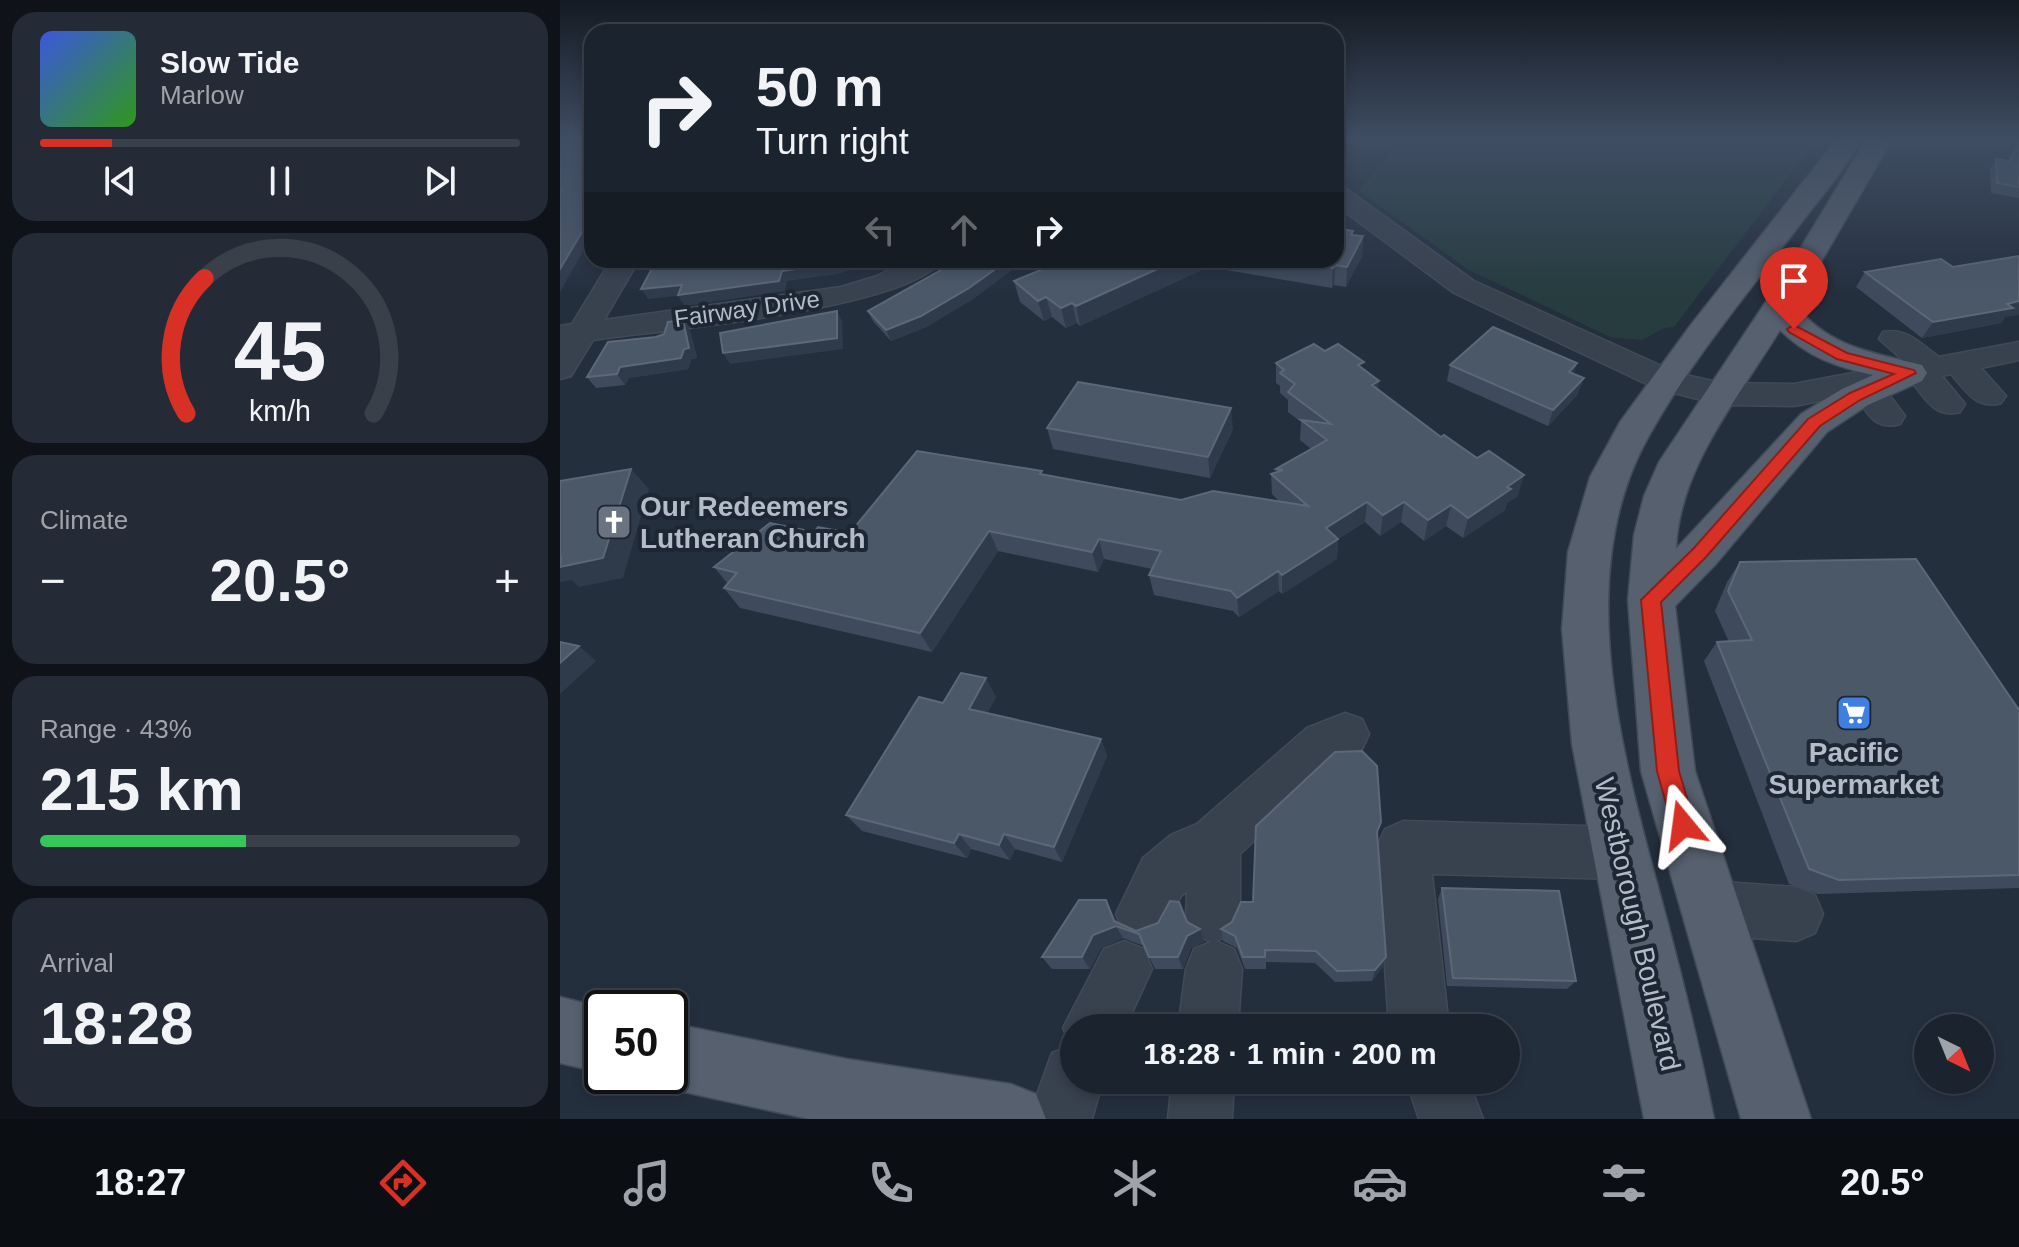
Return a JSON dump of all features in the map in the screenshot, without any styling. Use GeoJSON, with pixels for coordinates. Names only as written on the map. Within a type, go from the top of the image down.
{"type":"FeatureCollection","features":[{"type":"Feature","properties":{"kind":"main road","name":"Westborough Boulevard"},"geometry":{"type":"LineString","coordinates":[[1679,1119],[1669,1057],[1619,853],[1588,687],[1588,561],[1597,517],[1626,443],[1667,381],[1810,191]]}},
{"type":"Feature","properties":{"kind":"main road"},"geometry":{"type":"LineString","coordinates":[[1776,1119],[1668,771],[1651,600],[1655,535],[1665,496],[1679,462],[1847,191]]}},
{"type":"Feature","properties":{"kind":"main road"},"geometry":{"type":"LineString","coordinates":[[1779,305],[1794,329],[1842,356],[1923,363]]}},
{"type":"Feature","properties":{"kind":"main road"},"geometry":{"type":"LineString","coordinates":[[1651,600],[1700,553],[1798,438],[1833,409],[1878,404],[1923,363]]}},
{"type":"Feature","properties":{"kind":"main road"},"geometry":{"type":"LineString","coordinates":[[560,1030],[584,1036]]}},
{"type":"Feature","properties":{"kind":"main road"},"geometry":{"type":"LineString","coordinates":[[688,1060],[847,1093],[1011,1119]]}},
{"type":"Feature","properties":{"kind":"street"},"geometry":{"type":"LineString","coordinates":[[1344,199],[1465,297],[1667,381],[1721,394],[1794,395],[1923,363],[2019,351]]}},
{"type":"Feature","properties":{"kind":"street"},"geometry":{"type":"LineString","coordinates":[[560,369],[572,334],[619,268]]}},
{"type":"Feature","properties":{"kind":"street","name":"Fairway Drive"},"geometry":{"type":"LineString","coordinates":[[572,334],[843,296],[878,287],[916,268]]}},
{"type":"Feature","properties":{"kind":"street"},"geometry":{"type":"LineString","coordinates":[[1923,363],[1989,396]]}},
{"type":"Feature","properties":{"kind":"street"},"geometry":{"type":"LineString","coordinates":[[1923,363],[1948,404]]}},
{"type":"Feature","properties":{"kind":"street"},"geometry":{"type":"LineString","coordinates":[[1143,914],[1162,877],[1189,853],[1214,843],[1324,743],[1345,734]]}},
{"type":"Feature","properties":{"kind":"street"},"geometry":{"type":"LineString","coordinates":[[1209,1014],[1214,843]]}},
{"type":"Feature","properties":{"kind":"street"},"geometry":{"type":"LineString","coordinates":[[1418,1014],[1403,847],[1619,853]]}},
{"type":"Feature","properties":{"kind":"street"},"geometry":{"type":"LineString","coordinates":[[1709,908],[1796,914]]}},
{"type":"Feature","properties":{"kind":"street"},"geometry":{"type":"LineString","coordinates":[[1100,1014],[1124,969]]}},
{"type":"Feature","properties":{"kind":"street"},"geometry":{"type":"LineString","coordinates":[[1060,1119],[1068,1094]]}},
{"type":"Feature","properties":{"kind":"street"},"geometry":{"type":"LineString","coordinates":[[1200,1119],[1202,1094]]}},
{"type":"Feature","properties":{"kind":"street"},"geometry":{"type":"LineString","coordinates":[[1442,1094],[1451,1119]]}},
{"type":"Feature","properties":{"kind":"green space"},"geometry":{"type":"Polygon","coordinates":[[[1359,191],[1777,191],[1674,327],[1664,328],[1642,340],[1610,337],[1467,269],[1359,191]]]}},
{"type":"Feature","properties":{"kind":"building"},"geometry":{"type":"Polygon","coordinates":[[[584,191],[584,228],[560,269],[560,193],[584,191]]]}},
{"type":"Feature","properties":{"kind":"building"},"geometry":{"type":"Polygon","coordinates":[[[1344,229],[1353,231],[1351,235],[1363,236],[1347,267],[1344,266],[1344,229]]]}},
{"type":"Feature","properties":{"kind":"building"},"geometry":{"type":"Polygon","coordinates":[[[2019,256],[2019,301],[2007,304],[2013,308],[1933,322],[1865,272],[1941,259],[1953,267],[2019,256]]]}},
{"type":"Feature","properties":{"kind":"building"},"geometry":{"type":"Polygon","coordinates":[[[652,268],[804,268],[782,271],[779,281],[678,295],[682,285],[641,289],[652,268]]]}},
{"type":"Feature","properties":{"kind":"building"},"geometry":{"type":"Polygon","coordinates":[[[945,268],[997,268],[921,316],[886,330],[868,311],[945,268]]]}},
{"type":"Feature","properties":{"kind":"building"},"geometry":{"type":"Polygon","coordinates":[[[1046,268],[1159,268],[1076,306],[1072,303],[1061,308],[1046,297],[1038,301],[1014,281],[1046,268]]]}},
{"type":"Feature","properties":{"kind":"building"},"geometry":{"type":"Polygon","coordinates":[[[837,311],[837,338],[723,353],[720,333],[837,311]]]}},
{"type":"Feature","properties":{"kind":"building"},"geometry":{"type":"Polygon","coordinates":[[[683,320],[689,348],[684,349],[681,358],[620,367],[617,374],[587,377],[608,342],[656,337],[664,334],[668,322],[683,320]]]}},
{"type":"Feature","properties":{"kind":"building"},"geometry":{"type":"Polygon","coordinates":[[[1493,327],[1577,363],[1569,372],[1584,378],[1553,410],[1450,365],[1493,327]]]}},
{"type":"Feature","properties":{"kind":"building"},"geometry":{"type":"Polygon","coordinates":[[[1314,344],[1325,351],[1338,344],[1364,362],[1358,365],[1379,381],[1372,385],[1441,437],[1444,435],[1477,458],[1489,451],[1524,475],[1507,487],[1511,489],[1468,518],[1451,505],[1428,520],[1404,502],[1383,515],[1367,502],[1326,528],[1338,539],[1282,575],[1278,571],[1237,598],[1231,591],[1149,575],[1161,551],[1099,539],[1092,552],[989,531],[920,633],[724,588],[737,573],[714,567],[770,523],[814,532],[818,527],[850,533],[917,451],[1042,471],[1040,474],[1181,500],[1213,491],[1308,506],[1271,474],[1283,470],[1276,469],[1327,440],[1301,420],[1331,424],[1288,392],[1295,384],[1280,373],[1284,370],[1276,363],[1314,344]]]}},
{"type":"Feature","properties":{"kind":"building"},"geometry":{"type":"Polygon","coordinates":[[[1078,382],[1231,408],[1208,457],[1047,428],[1078,382]]]}},
{"type":"Feature","properties":{"kind":"building"},"geometry":{"type":"Polygon","coordinates":[[[631,469],[603,558],[560,567],[560,481],[631,469]]]}},
{"type":"Feature","properties":{"kind":"building","name":"Pacific Supermarket"},"geometry":{"type":"Polygon","coordinates":[[[1916,559],[2019,710],[2019,875],[1839,880],[1809,869],[1717,642],[1752,640],[1728,591],[1740,562],[1916,559]]]}},
{"type":"Feature","properties":{"kind":"building"},"geometry":{"type":"Polygon","coordinates":[[[560,642],[579,646],[560,663],[560,642]]]}},
{"type":"Feature","properties":{"kind":"building"},"geometry":{"type":"Polygon","coordinates":[[[961,673],[986,678],[969,709],[1101,739],[1054,847],[1004,834],[999,845],[959,834],[954,843],[846,815],[919,697],[943,703],[961,673]]]}},
{"type":"Feature","properties":{"kind":"building"},"geometry":{"type":"Polygon","coordinates":[[[1362,751],[1377,766],[1381,822],[1377,832],[1386,957],[1375,970],[1337,971],[1316,951],[1265,950],[1265,957],[1243,957],[1235,936],[1221,929],[1232,922],[1241,902],[1253,902],[1256,826],[1335,752],[1362,751]]]}},
{"type":"Feature","properties":{"kind":"building"},"geometry":{"type":"Polygon","coordinates":[[[1442,888],[1559,891],[1576,981],[1453,978],[1442,888]]]}},
{"type":"Feature","properties":{"kind":"building"},"geometry":{"type":"Polygon","coordinates":[[[1079,900],[1106,900],[1114,921],[1136,931],[1158,923],[1170,901],[1179,902],[1187,922],[1200,929],[1187,936],[1178,957],[1149,957],[1139,934],[1116,926],[1093,935],[1082,957],[1042,957],[1079,900]]]}},
{"type":"Feature","properties":{"kind":"place","name":"Our Redeemers Lutheran Church"},"geometry":{"type":"Point","coordinates":[614,522]}},
{"type":"Feature","properties":{"kind":"place","name":"Pacific Supermarket"},"geometry":{"type":"Point","coordinates":[1854,713]}},
{"type":"Feature","properties":{"kind":"route"},"geometry":{"type":"LineString","coordinates":[[1683,825],[1668,771],[1651,600],[1700,553],[1814,423],[1855,397],[1909,373],[1842,356],[1794,329]]}}]}
